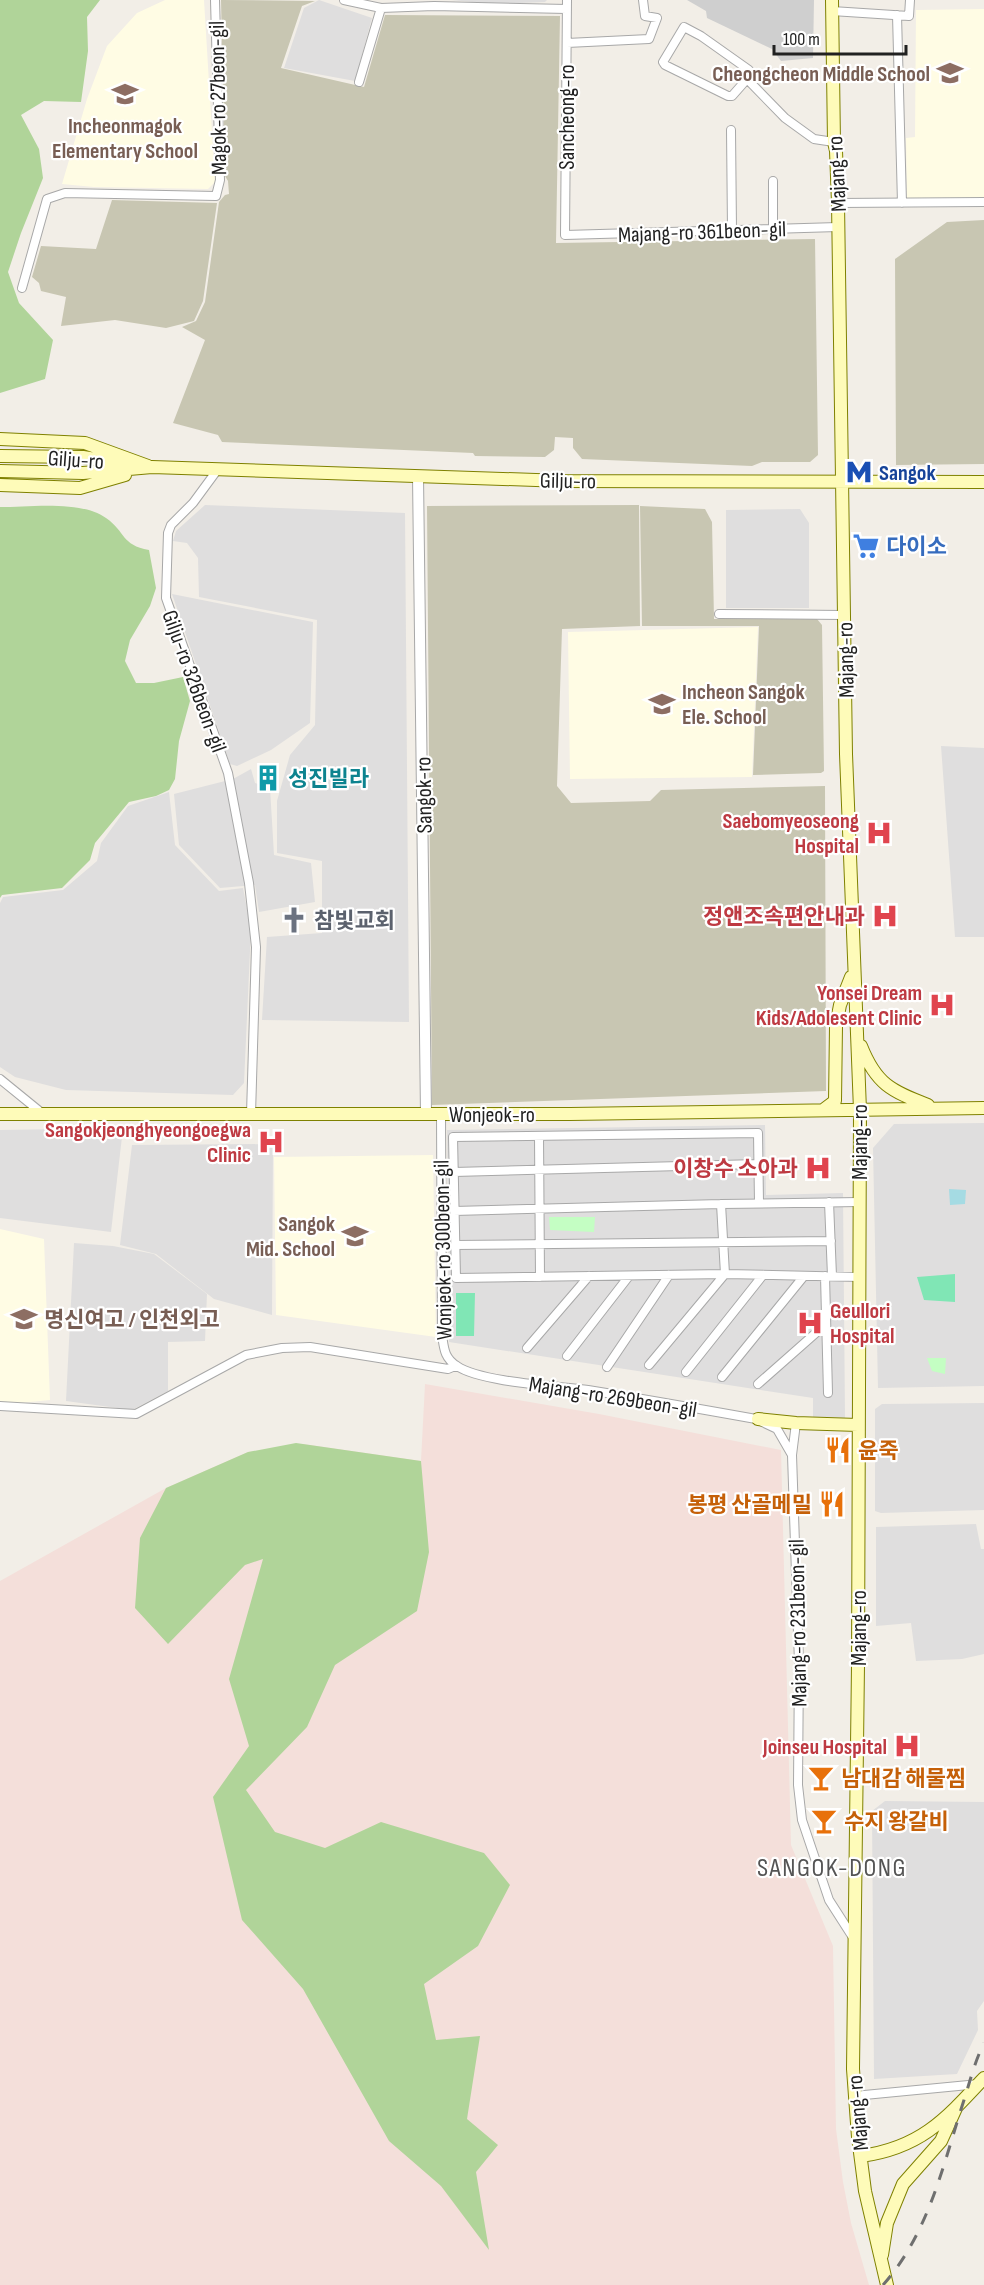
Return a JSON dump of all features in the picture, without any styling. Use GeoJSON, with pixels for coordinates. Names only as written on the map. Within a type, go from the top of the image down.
{"type":"FeatureCollection","features":[{"type":"Feature","properties":{"kind":"main road","name":"Majang-ro"},"geometry":{"type":"LineString","coordinates":[[832,6],[834,142],[838,203],[846,754],[860,1110],[854,2096],[865,2191],[887,2285]]}},
{"type":"Feature","properties":{"kind":"main road"},"geometry":{"type":"LineString","coordinates":[[0,439],[86,443],[152,467]]}},
{"type":"Feature","properties":{"kind":"main road","name":"Gilju-ro"},"geometry":{"type":"LineString","coordinates":[[0,456],[83,457],[152,467],[564,481],[984,482]]}},
{"type":"Feature","properties":{"kind":"main road","name":"Gilju-ro"},"geometry":{"type":"LineString","coordinates":[[0,471],[83,473],[152,467]]}},
{"type":"Feature","properties":{"kind":"main road"},"geometry":{"type":"LineString","coordinates":[[0,485],[80,488],[152,467]]}},
{"type":"Feature","properties":{"kind":"main road"},"geometry":{"type":"LineString","coordinates":[[822,1110],[835,1101],[836,1026],[840,1005],[854,972]]}},
{"type":"Feature","properties":{"kind":"main road"},"geometry":{"type":"LineString","coordinates":[[857,1034],[870,1068],[884,1084],[903,1095],[934,1107]]}},
{"type":"Feature","properties":{"kind":"main road","name":"Wonjeok-ro"},"geometry":{"type":"LineString","coordinates":[[0,1114],[441,1114],[984,1108]]}},
{"type":"Feature","properties":{"kind":"main road"},"geometry":{"type":"LineString","coordinates":[[758,1419],[858,1425]]}},
{"type":"Feature","properties":{"kind":"main road"},"geometry":{"type":"LineString","coordinates":[[861,2156],[888,2152],[921,2137],[956,2108],[982,2082]]}},
{"type":"Feature","properties":{"kind":"main road"},"geometry":{"type":"LineString","coordinates":[[881,2262],[887,2223],[903,2184],[941,2141],[956,2108]]}},
{"type":"Feature","properties":{"kind":"street","name":"Magok-ro 27beon-gil"},"geometry":{"type":"LineString","coordinates":[[22,288],[47,199],[65,193],[216,196],[220,180],[215,0]]}},
{"type":"Feature","properties":{"kind":"street"},"geometry":{"type":"LineString","coordinates":[[344,0],[381,8],[567,4]]}},
{"type":"Feature","properties":{"kind":"street"},"geometry":{"type":"LineString","coordinates":[[567,43],[649,39],[657,18],[645,16],[643,0]]}},
{"type":"Feature","properties":{"kind":"street"},"geometry":{"type":"LineString","coordinates":[[832,6],[909,16],[910,0]]}},
{"type":"Feature","properties":{"kind":"street","name":"Sancheong-ro"},"geometry":{"type":"LineString","coordinates":[[565,235],[567,4]]}},
{"type":"Feature","properties":{"kind":"street"},"geometry":{"type":"LineString","coordinates":[[359,82],[381,8]]}},
{"type":"Feature","properties":{"kind":"street"},"geometry":{"type":"LineString","coordinates":[[897,15],[902,203]]}},
{"type":"Feature","properties":{"kind":"street"},"geometry":{"type":"LineString","coordinates":[[684,27],[747,68],[750,73],[747,79],[734,94],[728,96],[665,65],[663,60],[684,27]]}},
{"type":"Feature","properties":{"kind":"street"},"geometry":{"type":"LineString","coordinates":[[747,79],[785,118],[814,139],[834,142]]}},
{"type":"Feature","properties":{"kind":"street"},"geometry":{"type":"LineString","coordinates":[[731,130],[732,230]]}},
{"type":"Feature","properties":{"kind":"street"},"geometry":{"type":"LineString","coordinates":[[772,181],[773,229]]}},
{"type":"Feature","properties":{"kind":"street"},"geometry":{"type":"LineString","coordinates":[[838,203],[984,202]]}},
{"type":"Feature","properties":{"kind":"street","name":"Majang-ro 361beon-gil"},"geometry":{"type":"LineString","coordinates":[[565,235],[838,227]]}},
{"type":"Feature","properties":{"kind":"street","name":"Gilju-ro 326beon-gil"},"geometry":{"type":"LineString","coordinates":[[218,469],[193,503],[171,525],[168,534],[165,588],[166,598],[228,773],[249,883],[256,947],[252,1114]]}},
{"type":"Feature","properties":{"kind":"street","name":"Sangok-ro"},"geometry":{"type":"LineString","coordinates":[[418,476],[426,1114]]}},
{"type":"Feature","properties":{"kind":"street"},"geometry":{"type":"LineString","coordinates":[[719,614],[844,615]]}},
{"type":"Feature","properties":{"kind":"street"},"geometry":{"type":"LineString","coordinates":[[0,1079],[44,1114]]}},
{"type":"Feature","properties":{"kind":"street","name":"Wonjeok-ro 300beon-gil"},"geometry":{"type":"LineString","coordinates":[[441,1114],[442,1335],[444,1353],[455,1366],[469,1373]]}},
{"type":"Feature","properties":{"kind":"street"},"geometry":{"type":"LineString","coordinates":[[759,1203],[758,1133],[453,1137],[456,1278],[725,1274],[859,1277]]}},
{"type":"Feature","properties":{"kind":"street"},"geometry":{"type":"LineString","coordinates":[[539,1136],[540,1277]]}},
{"type":"Feature","properties":{"kind":"street"},"geometry":{"type":"LineString","coordinates":[[453,1172],[758,1164]]}},
{"type":"Feature","properties":{"kind":"street"},"geometry":{"type":"LineString","coordinates":[[828,1393],[826,1324],[831,1241],[830,1202]]}},
{"type":"Feature","properties":{"kind":"street"},"geometry":{"type":"LineString","coordinates":[[454,1211],[859,1202]]}},
{"type":"Feature","properties":{"kind":"street"},"geometry":{"type":"LineString","coordinates":[[649,1365],[725,1274],[721,1204]]}},
{"type":"Feature","properties":{"kind":"street"},"geometry":{"type":"LineString","coordinates":[[455,1245],[831,1241]]}},
{"type":"Feature","properties":{"kind":"street"},"geometry":{"type":"LineString","coordinates":[[607,1367],[669,1275]]}},
{"type":"Feature","properties":{"kind":"street"},"geometry":{"type":"LineString","coordinates":[[686,1372],[763,1275]]}},
{"type":"Feature","properties":{"kind":"street"},"geometry":{"type":"LineString","coordinates":[[526,1348],[589,1276]]}},
{"type":"Feature","properties":{"kind":"street"},"geometry":{"type":"LineString","coordinates":[[567,1356],[629,1276]]}},
{"type":"Feature","properties":{"kind":"street"},"geometry":{"type":"LineString","coordinates":[[722,1377],[804,1276]]}},
{"type":"Feature","properties":{"kind":"street"},"geometry":{"type":"LineString","coordinates":[[758,1384],[826,1324]]}},
{"type":"Feature","properties":{"kind":"street"},"geometry":{"type":"LineString","coordinates":[[0,1406],[136,1414],[246,1355],[282,1348],[310,1347],[448,1369],[455,1366]]}},
{"type":"Feature","properties":{"kind":"street","name":"Majang-ro 269beon-gil"},"geometry":{"type":"LineString","coordinates":[[469,1373],[758,1419]]}},
{"type":"Feature","properties":{"kind":"street","name":"Majang-ro 231beon-gil"},"geometry":{"type":"LineString","coordinates":[[758,1419],[777,1429],[792,1455],[799,1663],[798,1785],[802,1820],[829,1900],[855,1939]]}},
{"type":"Feature","properties":{"kind":"street"},"geometry":{"type":"LineString","coordinates":[[792,1455],[796,1423]]}},
{"type":"Feature","properties":{"kind":"street"},"geometry":{"type":"LineString","coordinates":[[854,2096],[982,2082]]}},
{"type":"Feature","properties":{"kind":"shaded area"},"geometry":{"type":"Polygon","coordinates":[[[165,0],[204,0],[215,182],[208,189],[94,187],[62,184],[87,99],[107,46],[137,13],[165,0]]]}},
{"type":"Feature","properties":{"kind":"shaded area"},"geometry":{"type":"Polygon","coordinates":[[[221,0],[315,1],[302,6],[281,68],[364,87],[385,15],[560,16],[556,243],[815,239],[818,455],[810,462],[762,462],[752,466],[582,459],[573,448],[573,438],[555,437],[554,450],[545,457],[475,456],[473,453],[222,442],[218,435],[173,423],[205,340],[182,327],[196,321],[205,302],[219,202],[229,194],[228,181],[225,176],[221,0]]]}},
{"type":"Feature","properties":{"kind":"shaded area"},"geometry":{"type":"Polygon","coordinates":[[[319,0],[372,18],[355,81],[284,68],[304,8],[319,0]]]}},
{"type":"Feature","properties":{"kind":"shaded area"},"geometry":{"type":"Polygon","coordinates":[[[451,0],[547,0],[545,2],[493,4],[451,0]]]}},
{"type":"Feature","properties":{"kind":"shaded area"},"geometry":{"type":"Polygon","coordinates":[[[687,0],[814,0],[813,58],[781,61],[772,49],[707,18],[706,11],[687,0]]]}},
{"type":"Feature","properties":{"kind":"shaded area","name":"Cheongcheon Middle School"},"geometry":{"type":"Polygon","coordinates":[[[984,9],[984,198],[907,198],[906,138],[915,137],[916,10],[984,9]]]}},
{"type":"Feature","properties":{"kind":"shaded area"},"geometry":{"type":"Polygon","coordinates":[[[112,200],[217,203],[203,301],[194,321],[166,328],[115,320],[61,326],[66,297],[41,291],[39,283],[32,277],[41,246],[96,249],[112,200]]]}},
{"type":"Feature","properties":{"kind":"shaded area"},"geometry":{"type":"Polygon","coordinates":[[[984,220],[984,464],[896,465],[895,259],[947,222],[984,220]]]}},
{"type":"Feature","properties":{"kind":"shaded area"},"geometry":{"type":"Polygon","coordinates":[[[205,505],[405,513],[409,1022],[262,1020],[267,937],[322,933],[322,861],[277,853],[277,801],[290,755],[315,725],[317,620],[199,597],[198,558],[187,543],[173,541],[176,531],[205,505]]]}},
{"type":"Feature","properties":{"kind":"shaded area"},"geometry":{"type":"Polygon","coordinates":[[[639,505],[640,626],[562,629],[557,786],[571,803],[650,801],[661,790],[825,786],[826,1091],[432,1105],[427,506],[639,505]]]}},
{"type":"Feature","properties":{"kind":"shaded area"},"geometry":{"type":"Polygon","coordinates":[[[640,506],[705,509],[712,522],[714,619],[817,619],[822,625],[824,771],[821,773],[753,775],[759,626],[642,626],[640,506]]]}},
{"type":"Feature","properties":{"kind":"shaded area"},"geometry":{"type":"Polygon","coordinates":[[[800,509],[809,523],[809,608],[726,608],[726,510],[800,509]]]}},
{"type":"Feature","properties":{"kind":"shaded area"},"geometry":{"type":"Polygon","coordinates":[[[172,594],[313,622],[310,723],[271,750],[237,766],[230,764],[172,594]]]}},
{"type":"Feature","properties":{"kind":"shaded area","name":"Incheon Sangok Ele. School"},"geometry":{"type":"Polygon","coordinates":[[[758,627],[752,777],[570,779],[568,632],[758,627]]]}},
{"type":"Feature","properties":{"kind":"shaded area"},"geometry":{"type":"Polygon","coordinates":[[[941,746],[984,748],[984,937],[955,937],[941,746]]]}},
{"type":"Feature","properties":{"kind":"shaded area"},"geometry":{"type":"Polygon","coordinates":[[[251,769],[255,783],[270,788],[274,855],[311,863],[315,902],[259,912],[255,885],[220,888],[179,845],[174,794],[233,779],[251,769]]]}},
{"type":"Feature","properties":{"kind":"shaded area"},"geometry":{"type":"Polygon","coordinates":[[[169,792],[175,845],[219,891],[243,888],[251,929],[244,1083],[233,1095],[66,1090],[15,1077],[0,1067],[0,903],[3,897],[63,890],[97,861],[101,843],[128,806],[169,792]]]}},
{"type":"Feature","properties":{"kind":"shaded area"},"geometry":{"type":"Polygon","coordinates":[[[984,1123],[984,1386],[878,1388],[873,1148],[894,1124],[984,1123]]]}},
{"type":"Feature","properties":{"kind":"shaded area"},"geometry":{"type":"Polygon","coordinates":[[[765,1125],[766,1195],[843,1193],[845,1418],[813,1417],[813,1398],[449,1342],[447,1130],[765,1125]]]}},
{"type":"Feature","properties":{"kind":"shaded area"},"geometry":{"type":"Polygon","coordinates":[[[123,1128],[111,1232],[0,1218],[0,1130],[123,1128]]]}},
{"type":"Feature","properties":{"kind":"shaded area"},"geometry":{"type":"Polygon","coordinates":[[[273,1144],[272,1315],[214,1299],[156,1254],[120,1245],[132,1145],[273,1144]]]}},
{"type":"Feature","properties":{"kind":"shaded area","name":"Sangok Mid. School"},"geometry":{"type":"Polygon","coordinates":[[[433,1155],[436,1337],[276,1315],[274,1157],[433,1155]]]}},
{"type":"Feature","properties":{"kind":"shaded area","name":"명신여고 / 인천외고"},"geometry":{"type":"Polygon","coordinates":[[[0,1229],[44,1239],[50,1400],[0,1405],[0,1229]]]}},
{"type":"Feature","properties":{"kind":"shaded area"},"geometry":{"type":"Polygon","coordinates":[[[74,1243],[113,1246],[154,1254],[207,1294],[205,1341],[168,1342],[168,1391],[132,1410],[66,1401],[74,1243]]]}},
{"type":"Feature","properties":{"kind":"shaded area"},"geometry":{"type":"Polygon","coordinates":[[[425,1384],[599,1414],[781,1450],[791,1845],[833,1946],[836,2129],[851,2223],[869,2285],[0,2285],[0,1581],[166,1488],[248,1452],[303,1444],[421,1461],[425,1384]]]}},
{"type":"Feature","properties":{"kind":"shaded area"},"geometry":{"type":"Polygon","coordinates":[[[984,1403],[984,1510],[881,1513],[875,1511],[875,1409],[882,1404],[984,1403]]]}},
{"type":"Feature","properties":{"kind":"shaded area"},"geometry":{"type":"Polygon","coordinates":[[[976,1524],[981,1549],[984,1549],[984,1654],[962,1659],[916,1661],[911,1623],[876,1626],[876,1527],[976,1524]]]}},
{"type":"Feature","properties":{"kind":"shaded area"},"geometry":{"type":"Polygon","coordinates":[[[885,1801],[984,1802],[984,2001],[977,2011],[978,2030],[957,2074],[874,2079],[872,1811],[885,1801]]]}},
{"type":"Feature","properties":{"kind":"green space"},"geometry":{"type":"Polygon","coordinates":[[[0,0],[100,0],[87,17],[88,51],[81,102],[44,101],[21,115],[39,149],[43,178],[8,272],[19,303],[53,340],[45,379],[0,393],[0,0]]]}},
{"type":"Feature","properties":{"kind":"green space"},"geometry":{"type":"Polygon","coordinates":[[[55,506],[95,512],[112,523],[133,545],[149,550],[156,588],[150,606],[130,640],[125,661],[136,683],[154,683],[183,677],[190,701],[179,741],[175,779],[169,790],[156,796],[129,802],[95,843],[90,860],[62,888],[2,895],[0,898],[0,507],[55,506]]]}},
{"type":"Feature","properties":{"kind":"green space"},"geometry":{"type":"Polygon","coordinates":[[[549,1217],[595,1217],[594,1232],[550,1230],[549,1217]]]}},
{"type":"Feature","properties":{"kind":"green space"},"geometry":{"type":"Polygon","coordinates":[[[955,1274],[955,1302],[924,1300],[917,1277],[955,1274]]]}},
{"type":"Feature","properties":{"kind":"green space"},"geometry":{"type":"Polygon","coordinates":[[[456,1293],[475,1293],[474,1336],[456,1336],[456,1293]]]}},
{"type":"Feature","properties":{"kind":"green space"},"geometry":{"type":"Polygon","coordinates":[[[927,1358],[946,1358],[945,1374],[932,1371],[927,1358]]]}},
{"type":"Feature","properties":{"kind":"green space"},"geometry":{"type":"Polygon","coordinates":[[[296,1443],[421,1461],[429,1552],[417,1611],[335,1665],[307,1727],[246,1790],[275,1832],[325,1848],[381,1822],[484,1853],[510,1885],[478,1946],[424,1984],[436,2040],[480,2036],[467,2119],[498,2145],[476,2172],[489,2250],[441,2186],[389,2141],[303,1989],[242,1920],[213,1797],[249,1746],[229,1679],[263,1559],[245,1565],[168,1644],[135,1608],[140,1538],[166,1488],[248,1452],[296,1443]]]}},
{"type":"Feature","properties":{"kind":"water"},"geometry":{"type":"Polygon","coordinates":[[[949,1189],[966,1190],[965,1204],[950,1205],[949,1189]]]}},
{"type":"Feature","properties":{"kind":"railway"},"geometry":{"type":"LineString","coordinates":[[883,2285],[899,2265],[923,2221],[984,2043]]}},
{"type":"Feature","properties":{"kind":"place","name":"Cheongcheon Middle School"},"geometry":{"type":"Point","coordinates":[950,73]}},
{"type":"Feature","properties":{"kind":"place","name":"Incheonmagok Elementary School"},"geometry":{"type":"Point","coordinates":[125,94]}},
{"type":"Feature","properties":{"kind":"place","name":"Sangok"},"geometry":{"type":"Point","coordinates":[859,472]}},
{"type":"Feature","properties":{"kind":"place","name":"다이소"},"geometry":{"type":"Point","coordinates":[866,546]}},
{"type":"Feature","properties":{"kind":"place","name":"Incheon Sangok Ele. School"},"geometry":{"type":"Point","coordinates":[662,704]}},
{"type":"Feature","properties":{"kind":"place","name":"성진빌라"},"geometry":{"type":"Point","coordinates":[268,778]}},
{"type":"Feature","properties":{"kind":"place","name":"Saebomyeoseong Hospital"},"geometry":{"type":"Point","coordinates":[879,833]}},
{"type":"Feature","properties":{"kind":"place","name":"정앤조속편안내과"},"geometry":{"type":"Point","coordinates":[885,916]}},
{"type":"Feature","properties":{"kind":"place","name":"참빛교회"},"geometry":{"type":"Point","coordinates":[294,920]}},
{"type":"Feature","properties":{"kind":"place","name":"Yonsei Dream Kids/Adolesent Clinic"},"geometry":{"type":"Point","coordinates":[942,1005]}},
{"type":"Feature","properties":{"kind":"place","name":"Sangokjeonghyeongoegwa Clinic"},"geometry":{"type":"Point","coordinates":[271,1142]}},
{"type":"Feature","properties":{"kind":"place","name":"이창수 소아과"},"geometry":{"type":"Point","coordinates":[818,1168]}},
{"type":"Feature","properties":{"kind":"place","name":"Sangok Mid. School"},"geometry":{"type":"Point","coordinates":[355,1236]}},
{"type":"Feature","properties":{"kind":"place","name":"명신여고 / 인천외고"},"geometry":{"type":"Point","coordinates":[24,1319]}},
{"type":"Feature","properties":{"kind":"place","name":"Geullori Hospital"},"geometry":{"type":"Point","coordinates":[810,1323]}},
{"type":"Feature","properties":{"kind":"place","name":"윤죽"},"geometry":{"type":"Point","coordinates":[838,1450]}},
{"type":"Feature","properties":{"kind":"place","name":"봉평 산골메밀"},"geometry":{"type":"Point","coordinates":[832,1504]}},
{"type":"Feature","properties":{"kind":"place","name":"Joinseu Hospital"},"geometry":{"type":"Point","coordinates":[907,1746]}},
{"type":"Feature","properties":{"kind":"place","name":"남대감 해물찜"},"geometry":{"type":"Point","coordinates":[821,1778]}},
{"type":"Feature","properties":{"kind":"place","name":"수지 왕갈비"},"geometry":{"type":"Point","coordinates":[824,1821]}},
{"type":"Feature","properties":{"kind":"district","name":"SANGOK-DONG"},"geometry":{"type":"Point","coordinates":[832,1867]}}]}
